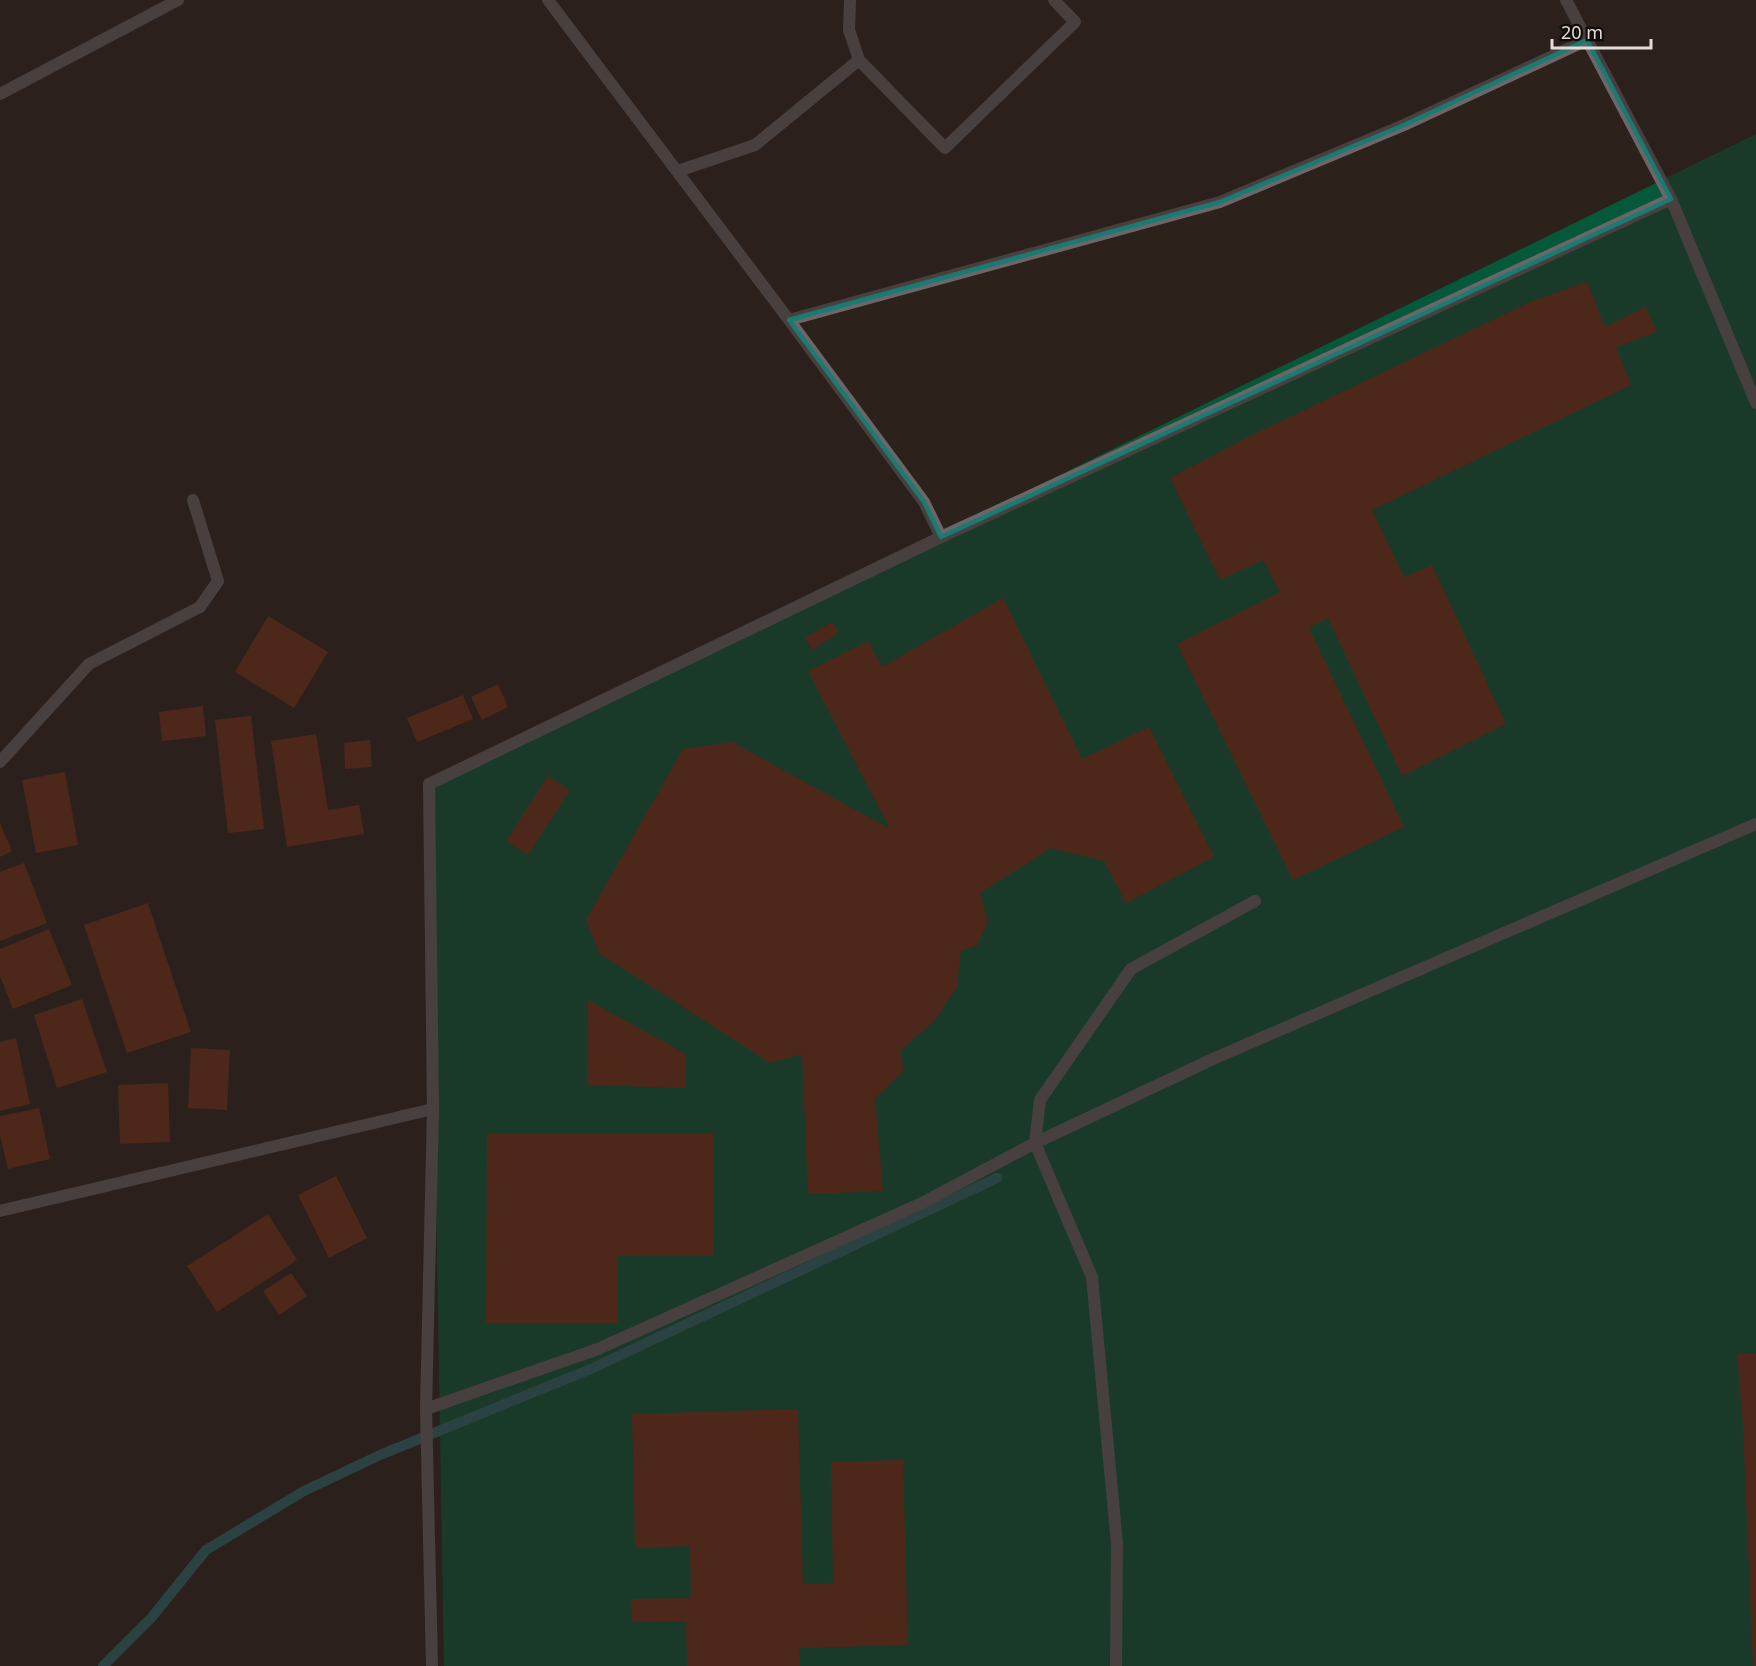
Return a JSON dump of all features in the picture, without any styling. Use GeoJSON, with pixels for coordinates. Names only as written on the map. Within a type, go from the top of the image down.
{"type":"FeatureCollection","features":[{"type":"Feature","properties":{"kind":"street"},"geometry":{"type":"LineString","coordinates":[[0,94],[178,0]]}},
{"type":"Feature","properties":{"kind":"street"},"geometry":{"type":"LineString","coordinates":[[548,0],[924,502],[941,537]]}},
{"type":"Feature","properties":{"kind":"street"},"geometry":{"type":"LineString","coordinates":[[850,0],[849,30],[859,60],[945,148],[1075,22],[1054,0]]}},
{"type":"Feature","properties":{"kind":"street"},"geometry":{"type":"LineString","coordinates":[[1566,0],[1671,199],[1756,403]]}},
{"type":"Feature","properties":{"kind":"street"},"geometry":{"type":"LineString","coordinates":[[789,320],[1220,202],[1404,125],[1587,40]]}},
{"type":"Feature","properties":{"kind":"street"},"geometry":{"type":"LineString","coordinates":[[678,171],[755,145],[859,60]]}},
{"type":"Feature","properties":{"kind":"street"},"geometry":{"type":"LineString","coordinates":[[432,1666],[426,1409],[433,1109],[429,784],[941,537],[1671,199]]}},
{"type":"Feature","properties":{"kind":"street"},"geometry":{"type":"LineString","coordinates":[[0,762],[89,664],[200,607],[218,581],[193,500]]}},
{"type":"Feature","properties":{"kind":"street"},"geometry":{"type":"LineString","coordinates":[[426,1409],[598,1349],[922,1203],[1035,1143],[1215,1058],[1756,824]]}},
{"type":"Feature","properties":{"kind":"street"},"geometry":{"type":"LineString","coordinates":[[1116,1666],[1117,1544],[1092,1277],[1035,1143],[1040,1100],[1131,969],[1255,901]]}},
{"type":"Feature","properties":{"kind":"street"},"geometry":{"type":"LineString","coordinates":[[0,1211],[433,1109]]}},
{"type":"Feature","properties":{"kind":"highlighted area"},"geometry":{"type":"Polygon","coordinates":[[[1587,40],[1671,199],[941,537],[924,502],[789,320],[1220,202],[1404,125],[1587,40]]]}},
{"type":"Feature","properties":{"kind":"green space"},"geometry":{"type":"Polygon","coordinates":[[[1756,134],[1756,1666],[444,1666],[429,784],[1756,134]]]}},
{"type":"Feature","properties":{"kind":"building"},"geometry":{"type":"Polygon","coordinates":[[[1587,282],[1605,327],[1645,307],[1657,332],[1616,347],[1631,385],[1372,510],[1404,577],[1432,565],[1506,724],[1402,776],[1328,618],[1309,628],[1404,827],[1293,880],[1177,644],[1280,592],[1263,560],[1220,580],[1170,478],[1248,437],[1530,302],[1587,282]]]}},
{"type":"Feature","properties":{"kind":"building"},"geometry":{"type":"Polygon","coordinates":[[[1003,598],[1082,759],[1149,727],[1214,857],[1126,903],[1104,861],[1051,848],[980,893],[988,922],[977,945],[961,951],[957,987],[935,1020],[900,1051],[904,1071],[875,1098],[883,1191],[808,1194],[802,1054],[770,1063],[599,953],[586,920],[683,749],[732,742],[890,829],[808,671],[868,641],[882,667],[1003,598]]]}},
{"type":"Feature","properties":{"kind":"building"},"geometry":{"type":"Polygon","coordinates":[[[268,616],[328,652],[294,708],[235,672],[268,616]]]}},
{"type":"Feature","properties":{"kind":"building"},"geometry":{"type":"Polygon","coordinates":[[[832,622],[839,633],[812,650],[805,638],[832,622]]]}},
{"type":"Feature","properties":{"kind":"building"},"geometry":{"type":"Polygon","coordinates":[[[498,684],[508,707],[482,720],[471,697],[498,684]]]}},
{"type":"Feature","properties":{"kind":"building"},"geometry":{"type":"Polygon","coordinates":[[[463,695],[473,719],[417,742],[407,718],[463,695]]]}},
{"type":"Feature","properties":{"kind":"building"},"geometry":{"type":"Polygon","coordinates":[[[203,706],[206,736],[162,741],[159,712],[203,706]]]}},
{"type":"Feature","properties":{"kind":"building"},"geometry":{"type":"Polygon","coordinates":[[[251,716],[264,829],[228,833],[215,720],[251,716]]]}},
{"type":"Feature","properties":{"kind":"building"},"geometry":{"type":"Polygon","coordinates":[[[316,734],[328,810],[359,805],[364,834],[287,847],[271,741],[316,734]]]}},
{"type":"Feature","properties":{"kind":"building"},"geometry":{"type":"Polygon","coordinates":[[[370,740],[372,767],[345,769],[344,743],[370,740]]]}},
{"type":"Feature","properties":{"kind":"building"},"geometry":{"type":"Polygon","coordinates":[[[65,772],[78,845],[36,853],[22,780],[65,772]]]}},
{"type":"Feature","properties":{"kind":"building"},"geometry":{"type":"Polygon","coordinates":[[[548,776],[570,790],[528,855],[506,841],[548,776]]]}},
{"type":"Feature","properties":{"kind":"building"},"geometry":{"type":"Polygon","coordinates":[[[0,823],[12,851],[0,857],[0,823]]]}},
{"type":"Feature","properties":{"kind":"building"},"geometry":{"type":"Polygon","coordinates":[[[24,863],[47,923],[0,941],[0,872],[24,863]]]}},
{"type":"Feature","properties":{"kind":"building"},"geometry":{"type":"Polygon","coordinates":[[[148,903],[191,1032],[127,1053],[84,925],[148,903]]]}},
{"type":"Feature","properties":{"kind":"building"},"geometry":{"type":"Polygon","coordinates":[[[49,929],[72,985],[13,1009],[0,976],[0,949],[49,929]]]}},
{"type":"Feature","properties":{"kind":"building"},"geometry":{"type":"Polygon","coordinates":[[[82,999],[107,1072],[57,1088],[34,1015],[82,999]]]}},
{"type":"Feature","properties":{"kind":"building"},"geometry":{"type":"Polygon","coordinates":[[[588,1000],[686,1054],[686,1088],[587,1085],[588,1000]]]}},
{"type":"Feature","properties":{"kind":"building"},"geometry":{"type":"Polygon","coordinates":[[[16,1038],[30,1104],[0,1111],[0,1042],[16,1038]]]}},
{"type":"Feature","properties":{"kind":"building"},"geometry":{"type":"Polygon","coordinates":[[[191,1048],[230,1050],[227,1110],[188,1108],[191,1048]]]}},
{"type":"Feature","properties":{"kind":"building"},"geometry":{"type":"Polygon","coordinates":[[[168,1083],[170,1142],[120,1144],[118,1085],[168,1083]]]}},
{"type":"Feature","properties":{"kind":"building"},"geometry":{"type":"Polygon","coordinates":[[[39,1108],[50,1159],[8,1169],[0,1135],[0,1116],[39,1108]]]}},
{"type":"Feature","properties":{"kind":"building"},"geometry":{"type":"Polygon","coordinates":[[[487,1134],[714,1134],[713,1256],[618,1256],[618,1323],[486,1323],[487,1134]]]}},
{"type":"Feature","properties":{"kind":"building"},"geometry":{"type":"Polygon","coordinates":[[[336,1176],[367,1238],[329,1258],[298,1195],[336,1176]]]}},
{"type":"Feature","properties":{"kind":"building"},"geometry":{"type":"Polygon","coordinates":[[[268,1214],[297,1260],[217,1312],[187,1266],[268,1214]]]}},
{"type":"Feature","properties":{"kind":"building"},"geometry":{"type":"Polygon","coordinates":[[[291,1273],[307,1296],[279,1315],[263,1291],[291,1273]]]}},
{"type":"Feature","properties":{"kind":"building"},"geometry":{"type":"Polygon","coordinates":[[[1756,1353],[1756,1666],[1753,1666],[1743,1427],[1737,1354],[1756,1353]]]}},
{"type":"Feature","properties":{"kind":"building"},"geometry":{"type":"Polygon","coordinates":[[[798,1409],[803,1584],[833,1583],[831,1462],[903,1460],[908,1645],[799,1648],[800,1666],[687,1666],[686,1621],[632,1622],[631,1599],[691,1598],[690,1546],[635,1548],[632,1414],[798,1409]]]}},
{"type":"Feature","properties":{"kind":"waterway"},"geometry":{"type":"LineString","coordinates":[[103,1666],[152,1617],[206,1550],[304,1491],[380,1455],[593,1368],[997,1178]]}}]}
